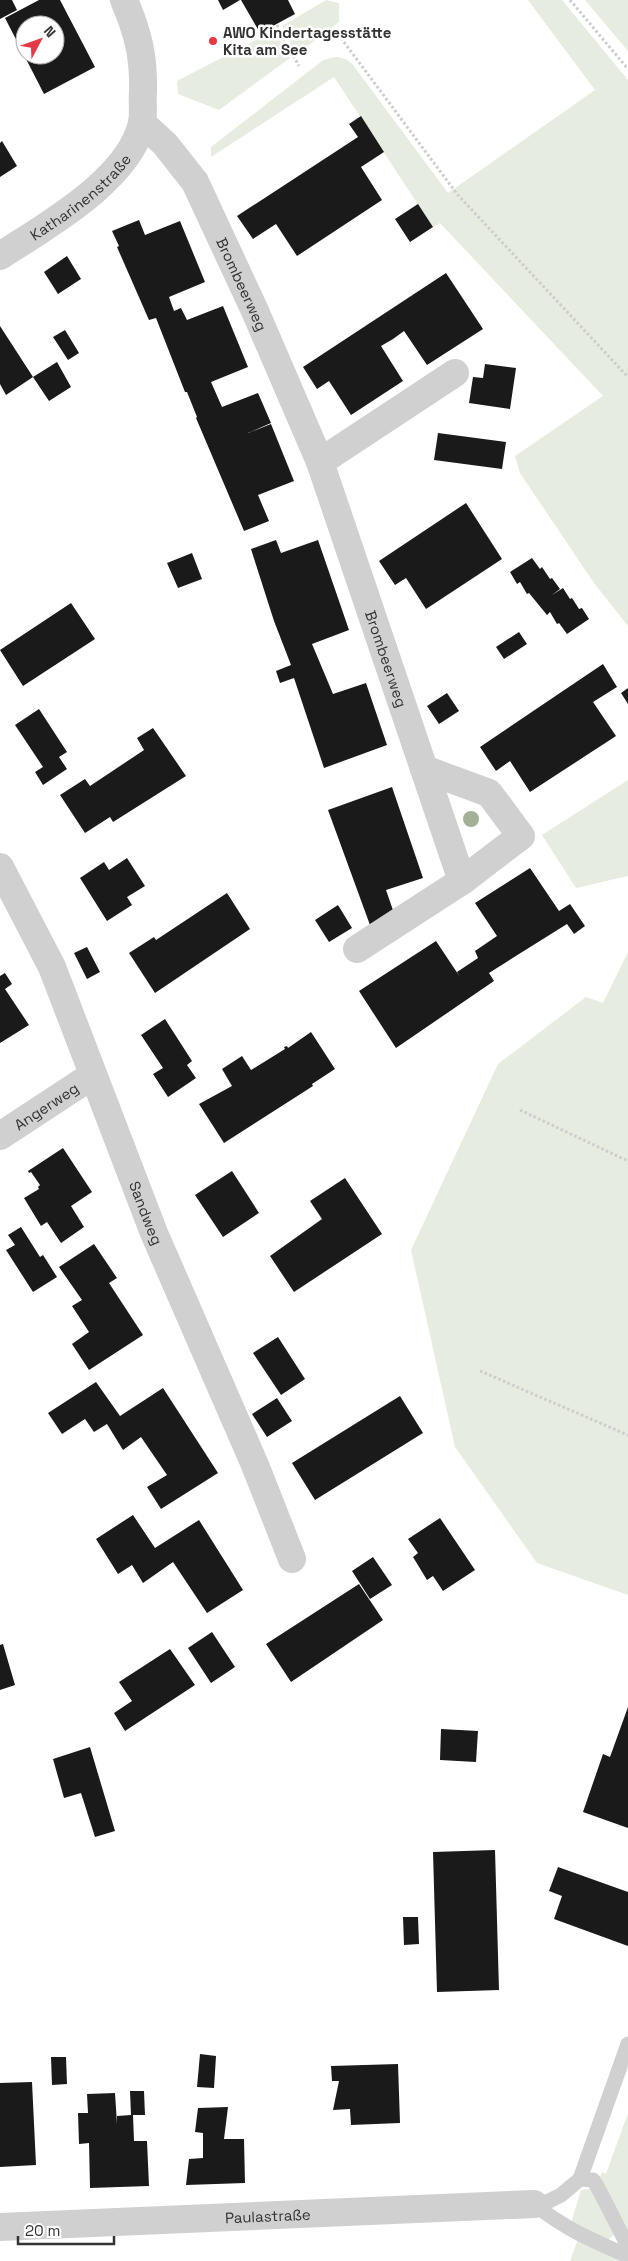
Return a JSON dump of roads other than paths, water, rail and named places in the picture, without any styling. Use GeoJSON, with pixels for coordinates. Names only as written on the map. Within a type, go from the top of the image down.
{"type":"FeatureCollection","features":[{"type":"Feature","properties":{"kind":"street"},"geometry":{"type":"LineString","coordinates":[[124,0],[136,28],[144,71],[142,123]]}},
{"type":"Feature","properties":{"kind":"street","name":"Katharinenstraße"},"geometry":{"type":"LineString","coordinates":[[0,256],[99,188],[130,149],[142,123]]}},
{"type":"Feature","properties":{"kind":"street","name":"Brombeerweg"},"geometry":{"type":"LineString","coordinates":[[142,123],[165,144],[195,182],[255,310],[320,462],[462,881]]}},
{"type":"Feature","properties":{"kind":"street"},"geometry":{"type":"LineString","coordinates":[[320,462],[455,373]]}},
{"type":"Feature","properties":{"kind":"street"},"geometry":{"type":"LineString","coordinates":[[357,949],[462,881],[521,836],[489,792],[424,770]]}},
{"type":"Feature","properties":{"kind":"street","name":"Sandweg"},"geometry":{"type":"LineString","coordinates":[[0,867],[52,967],[154,1233],[255,1466],[292,1560]]}},
{"type":"Feature","properties":{"kind":"street","name":"Angerweg"},"geometry":{"type":"LineString","coordinates":[[0,1136],[93,1075]]}},
{"type":"Feature","properties":{"kind":"street","name":"Paulastraße"},"geometry":{"type":"LineString","coordinates":[[0,2227],[534,2204]]}},
{"type":"Feature","properties":{"kind":"lane"},"geometry":{"type":"LineString","coordinates":[[534,2204],[555,2198],[580,2179],[628,2044]]}},
{"type":"Feature","properties":{"kind":"lane"},"geometry":{"type":"LineString","coordinates":[[580,2179],[593,2180],[628,2246]]}},
{"type":"Feature","properties":{"kind":"lane"},"geometry":{"type":"LineString","coordinates":[[534,2204],[555,2221],[578,2234],[628,2256]]}},
{"type":"Feature","properties":{"kind":"place","name":"AWO Kindertagesstätte Kita am See"},"geometry":{"type":"Point","coordinates":[213,41]}}]}
